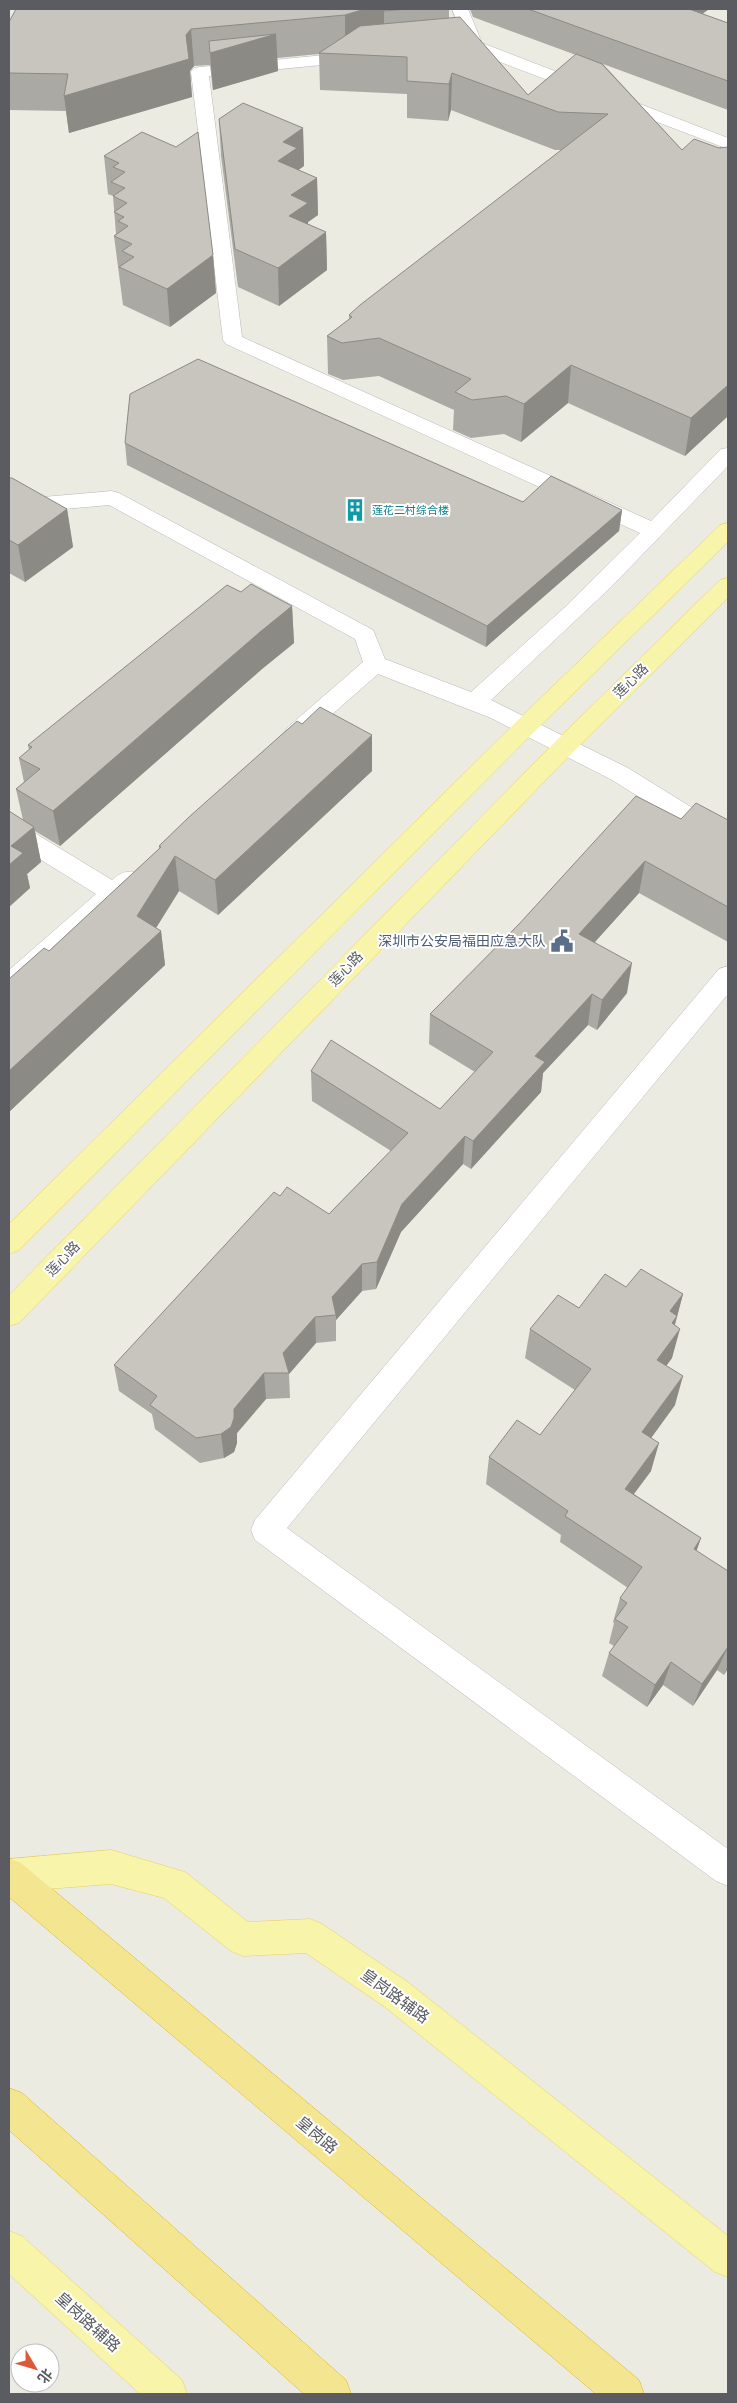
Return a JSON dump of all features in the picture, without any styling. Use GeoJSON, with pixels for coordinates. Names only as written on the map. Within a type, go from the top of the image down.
{"type":"FeatureCollection","features":[{"type":"Feature","properties":{"kind":"highway","name":"皇岗路"},"geometry":{"type":"LineString","coordinates":[[10,1876],[625,2394]]}},
{"type":"Feature","properties":{"kind":"highway"},"geometry":{"type":"LineString","coordinates":[[9,2106],[332,2394]]}},
{"type":"Feature","properties":{"kind":"main road"},"geometry":{"type":"LineString","coordinates":[[9,1242],[526,726],[728,530]]}},
{"type":"Feature","properties":{"kind":"main road","name":"莲心路"},"geometry":{"type":"LineString","coordinates":[[9,1314],[565,746],[728,584]]}},
{"type":"Feature","properties":{"kind":"main road","name":"皇岗路辅路"},"geometry":{"type":"LineString","coordinates":[[10,1876],[111,1867],[172,1884],[243,1939],[310,1936],[397,1995],[728,2259]]}},
{"type":"Feature","properties":{"kind":"main road","name":"皇岗路辅路"},"geometry":{"type":"LineString","coordinates":[[9,2249],[168,2394]]}},
{"type":"Feature","properties":{"kind":"street"},"geometry":{"type":"LineString","coordinates":[[460,9],[475,46]]}},
{"type":"Feature","properties":{"kind":"street"},"geometry":{"type":"LineString","coordinates":[[456,48],[475,46],[728,144]]}},
{"type":"Feature","properties":{"kind":"street"},"geometry":{"type":"LineString","coordinates":[[377,55],[200,72],[233,340],[654,531]]}},
{"type":"Feature","properties":{"kind":"street"},"geometry":{"type":"LineString","coordinates":[[473,703],[510,672],[654,531],[728,454]]}},
{"type":"Feature","properties":{"kind":"street"},"geometry":{"type":"LineString","coordinates":[[9,507],[112,498],[365,635],[375,664],[499,712],[620,774],[728,841]]}},
{"type":"Feature","properties":{"kind":"street"},"geometry":{"type":"LineString","coordinates":[[278,749],[375,664]]}},
{"type":"Feature","properties":{"kind":"street"},"geometry":{"type":"LineString","coordinates":[[9,829],[113,892]]}},
{"type":"Feature","properties":{"kind":"street"},"geometry":{"type":"LineString","coordinates":[[9,985],[143,866]]}},
{"type":"Feature","properties":{"kind":"street"},"geometry":{"type":"LineString","coordinates":[[728,976],[266,1530],[728,1869]]}},
{"type":"Feature","properties":{"kind":"building"},"geometry":{"type":"Polygon","coordinates":[[[16,9],[365,9],[345,15],[191,29],[186,35],[189,59],[64,96],[68,74],[9,73],[9,22],[16,9]]]}},
{"type":"Feature","properties":{"kind":"building"},"geometry":{"type":"Polygon","coordinates":[[[387,9],[407,9],[384,11],[387,9]]]}},
{"type":"Feature","properties":{"kind":"building"},"geometry":{"type":"Polygon","coordinates":[[[528,9],[689,9],[728,23],[728,81],[528,9]]]}},
{"type":"Feature","properties":{"kind":"building"},"geometry":{"type":"Polygon","coordinates":[[[460,17],[528,95],[576,54],[602,64],[682,150],[694,139],[719,148],[728,147],[728,385],[691,418],[571,365],[524,404],[506,396],[472,400],[455,392],[471,379],[379,338],[342,343],[327,336],[352,317],[349,315],[360,305],[608,114],[558,112],[452,73],[449,84],[407,81],[407,57],[319,53],[360,26],[460,17]]]}},
{"type":"Feature","properties":{"kind":"building"},"geometry":{"type":"Polygon","coordinates":[[[276,34],[210,53],[209,41],[276,34]]]}},
{"type":"Feature","properties":{"kind":"building"},"geometry":{"type":"Polygon","coordinates":[[[243,103],[303,128],[283,142],[297,148],[278,161],[317,178],[291,195],[308,203],[289,216],[326,232],[278,268],[235,249],[219,119],[243,103]]]}},
{"type":"Feature","properties":{"kind":"building"},"geometry":{"type":"Polygon","coordinates":[[[142,132],[176,147],[198,132],[213,255],[167,289],[119,267],[134,257],[122,251],[132,244],[114,236],[128,226],[118,221],[124,217],[114,212],[127,203],[113,196],[125,188],[111,182],[125,172],[113,167],[119,163],[104,156],[142,132]]]}},
{"type":"Feature","properties":{"kind":"building","name":"莲花二村综合楼"},"geometry":{"type":"Polygon","coordinates":[[[198,359],[523,502],[551,476],[622,510],[487,626],[125,443],[130,394],[198,359]]]}},
{"type":"Feature","properties":{"kind":"building"},"geometry":{"type":"Polygon","coordinates":[[[9,478],[67,509],[18,545],[9,540],[9,478]]]}},
{"type":"Feature","properties":{"kind":"building"},"geometry":{"type":"Polygon","coordinates":[[[251,584],[292,606],[53,811],[16,789],[40,769],[19,758],[32,747],[28,745],[227,585],[241,592],[251,584]]]}},
{"type":"Feature","properties":{"kind":"building"},"geometry":{"type":"Polygon","coordinates":[[[320,707],[372,735],[215,880],[175,856],[137,916],[161,931],[9,1071],[9,979],[44,948],[49,951],[161,847],[159,846],[189,817],[297,721],[302,724],[320,707]]]}},
{"type":"Feature","properties":{"kind":"building"},"geometry":{"type":"Polygon","coordinates":[[[636,796],[681,819],[696,803],[728,820],[728,907],[645,861],[579,934],[632,963],[602,1000],[592,994],[535,1056],[545,1062],[473,1141],[465,1136],[402,1204],[377,1262],[362,1264],[332,1297],[336,1315],[315,1317],[283,1353],[289,1373],[264,1373],[234,1409],[231,1427],[221,1434],[196,1438],[150,1405],[157,1396],[114,1365],[274,1192],[280,1196],[287,1187],[329,1214],[408,1133],[311,1071],[331,1040],[440,1109],[493,1052],[430,1014],[520,923],[636,796]]]}},
{"type":"Feature","properties":{"kind":"building"},"geometry":{"type":"Polygon","coordinates":[[[9,811],[34,827],[11,846],[23,853],[9,865],[9,811]]]}},
{"type":"Feature","properties":{"kind":"building"},"geometry":{"type":"Polygon","coordinates":[[[641,1269],[683,1294],[670,1311],[677,1316],[672,1323],[680,1329],[657,1360],[683,1376],[642,1432],[659,1443],[625,1489],[701,1538],[694,1549],[728,1571],[728,1647],[702,1684],[671,1662],[655,1685],[609,1653],[628,1627],[615,1619],[627,1603],[620,1598],[642,1567],[565,1516],[568,1511],[489,1457],[517,1420],[540,1435],[591,1369],[530,1329],[558,1295],[579,1308],[605,1274],[626,1287],[641,1269]]]}},
{"type":"Feature","properties":{"kind":"place","name":"莲花二村综合楼"},"geometry":{"type":"Point","coordinates":[355,510]}},
{"type":"Feature","properties":{"kind":"place","name":"深圳市公安局福田应急大队"},"geometry":{"type":"Point","coordinates":[562,941]}}]}
